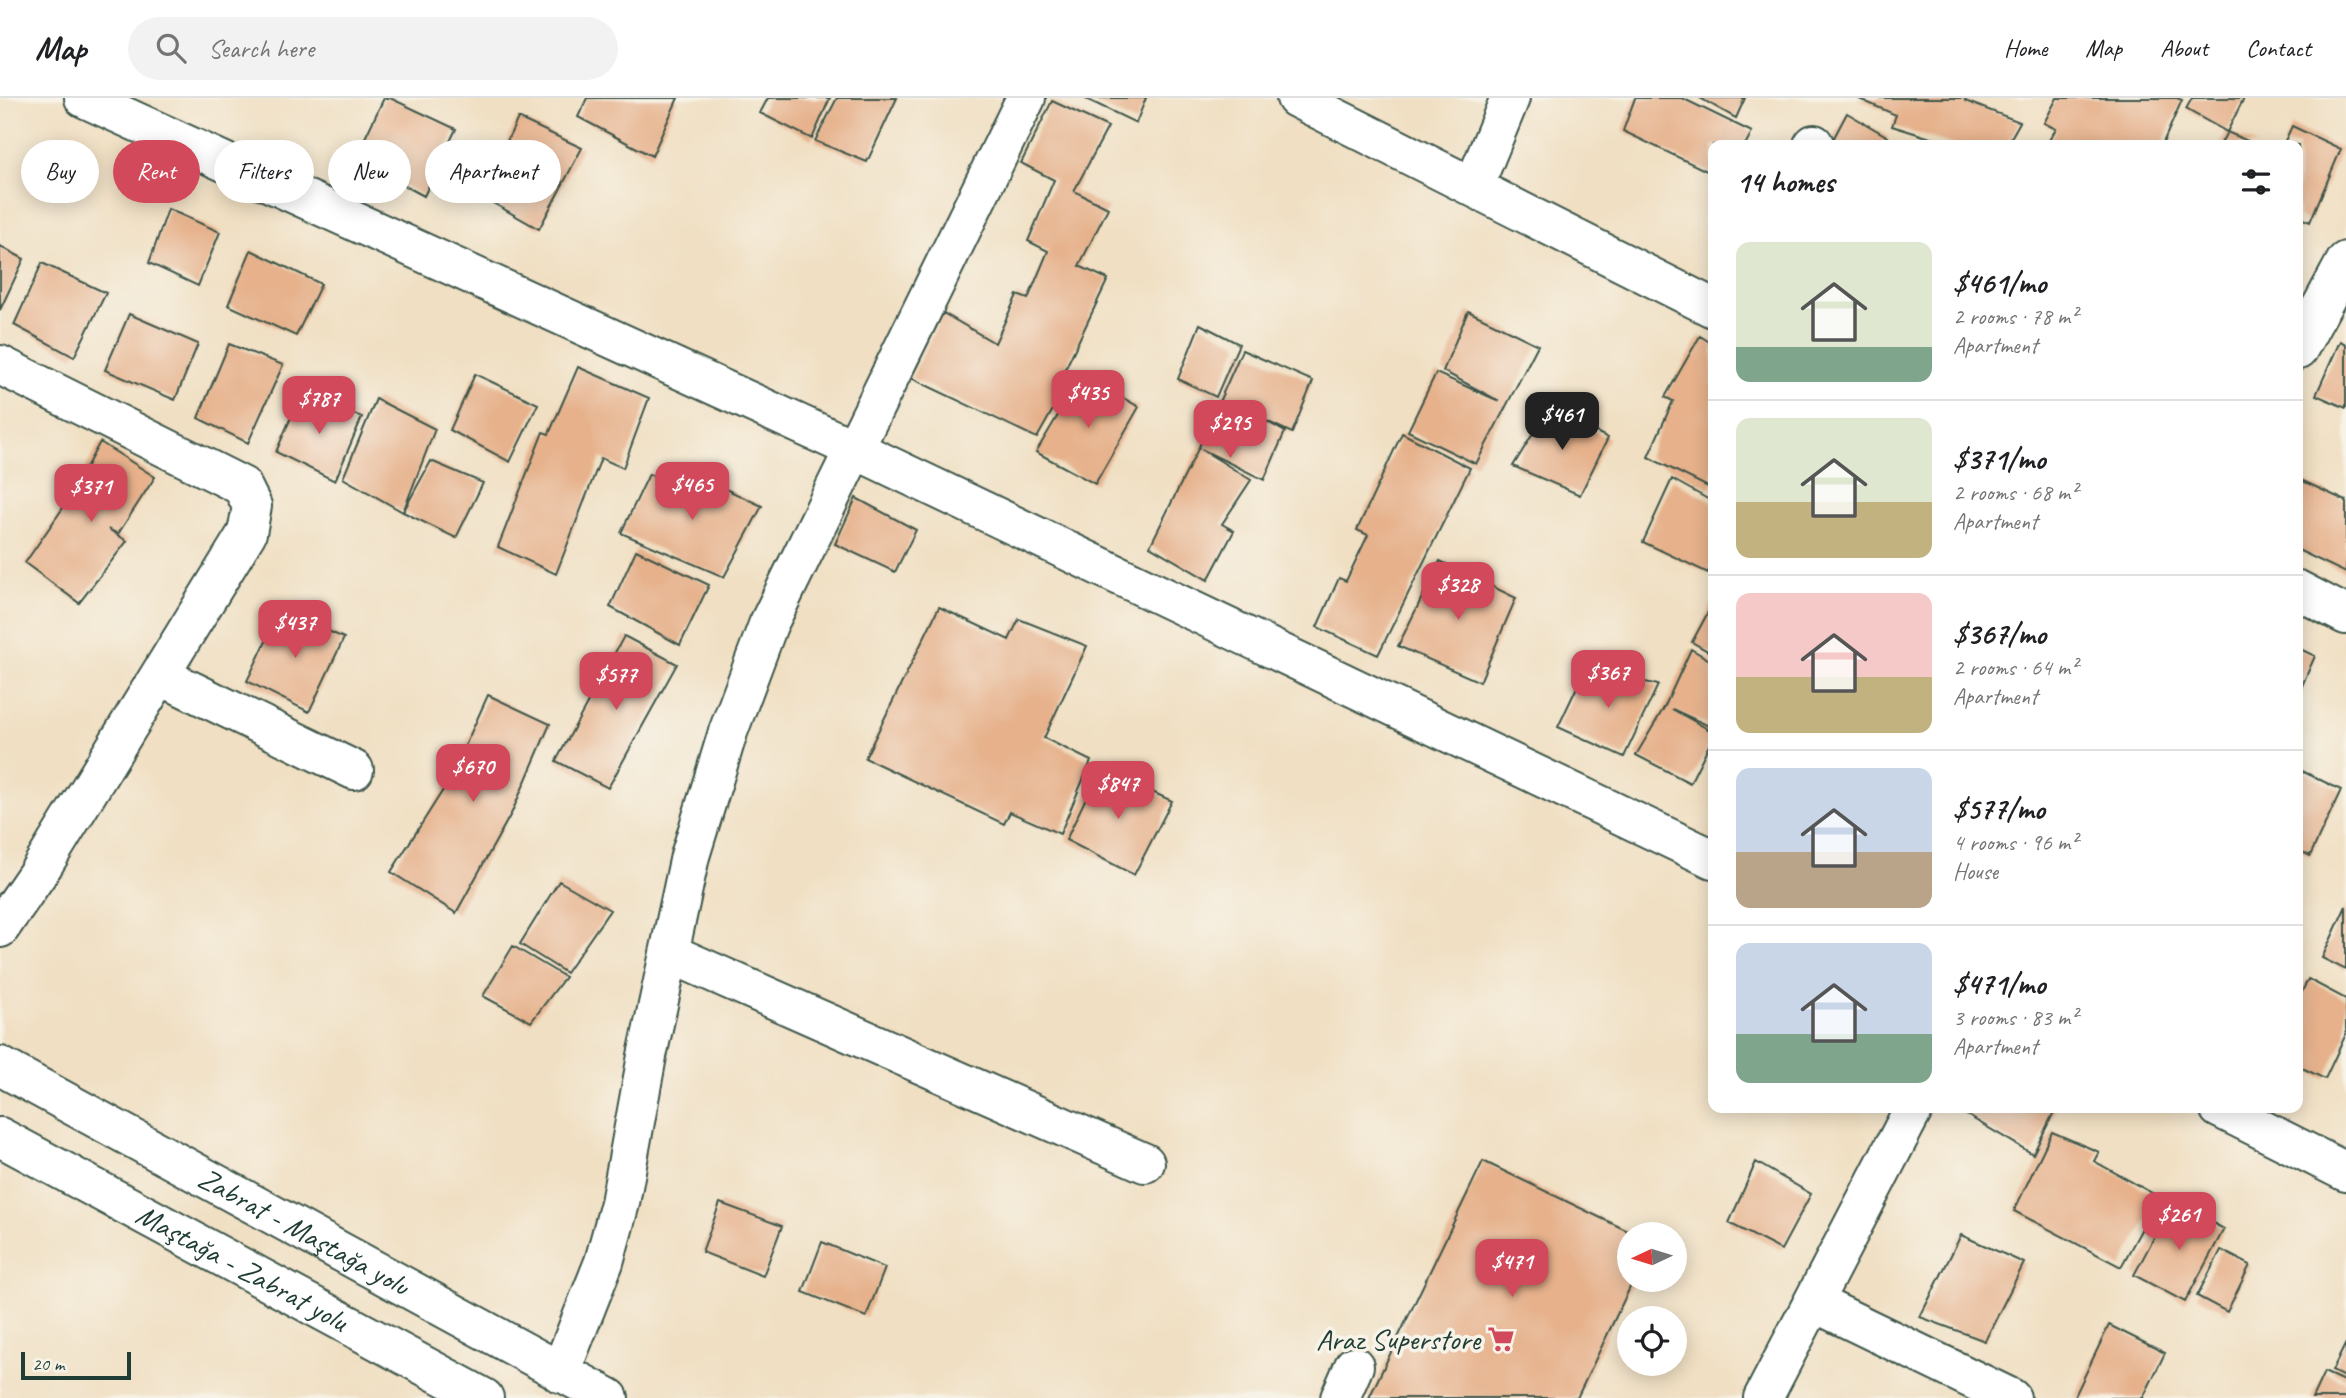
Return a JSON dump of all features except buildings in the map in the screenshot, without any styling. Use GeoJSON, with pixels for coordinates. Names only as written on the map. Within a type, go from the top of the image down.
{"type":"FeatureCollection","features":[{"type":"Feature","properties":{"kind":"street"},"geometry":{"type":"LineString","coordinates":[[84,98],[854,449],[1708,857]]}},
{"type":"Feature","properties":{"kind":"street"},"geometry":{"type":"LineString","coordinates":[[560,1373],[604,1262],[620,1203],[669,953],[691,856],[727,733],[768,625],[1026,98]]}},
{"type":"Feature","properties":{"kind":"street"},"geometry":{"type":"LineString","coordinates":[[1296,98],[1708,305]]}},
{"type":"Feature","properties":{"kind":"street"},"geometry":{"type":"LineString","coordinates":[[1474,186],[1510,98]]}},
{"type":"Feature","properties":{"kind":"street"},"geometry":{"type":"LineString","coordinates":[[2303,341],[2346,261]]}},
{"type":"Feature","properties":{"kind":"street"},"geometry":{"type":"LineString","coordinates":[[0,365],[242,486],[252,506],[247,533],[161,676],[0,928]]}},
{"type":"Feature","properties":{"kind":"street"},"geometry":{"type":"LineString","coordinates":[[2303,593],[2346,615]]}},
{"type":"Feature","properties":{"kind":"street"},"geometry":{"type":"LineString","coordinates":[[161,676],[354,770]]}},
{"type":"Feature","properties":{"kind":"street"},"geometry":{"type":"LineString","coordinates":[[669,953],[1144,1163]]}},
{"type":"Feature","properties":{"kind":"street","name":"Zabrat - Maştağa yolu"},"geometry":{"type":"LineString","coordinates":[[0,1066],[609,1398]]}},
{"type":"Feature","properties":{"kind":"street"},"geometry":{"type":"LineString","coordinates":[[1763,1398],[1911,1113]]}},
{"type":"Feature","properties":{"kind":"street"},"geometry":{"type":"LineString","coordinates":[[2229,1113],[2346,1172]]}},
{"type":"Feature","properties":{"kind":"street","name":"Maştağa - Zabrat yolu"},"geometry":{"type":"LineString","coordinates":[[0,1137],[484,1398]]}},
{"type":"Feature","properties":{"kind":"street"},"geometry":{"type":"LineString","coordinates":[[1813,1302],[2011,1398]]}},
{"type":"Feature","properties":{"kind":"place","name":"Araz Superstore"},"geometry":{"type":"Point","coordinates":[1501,1339]}}]}
